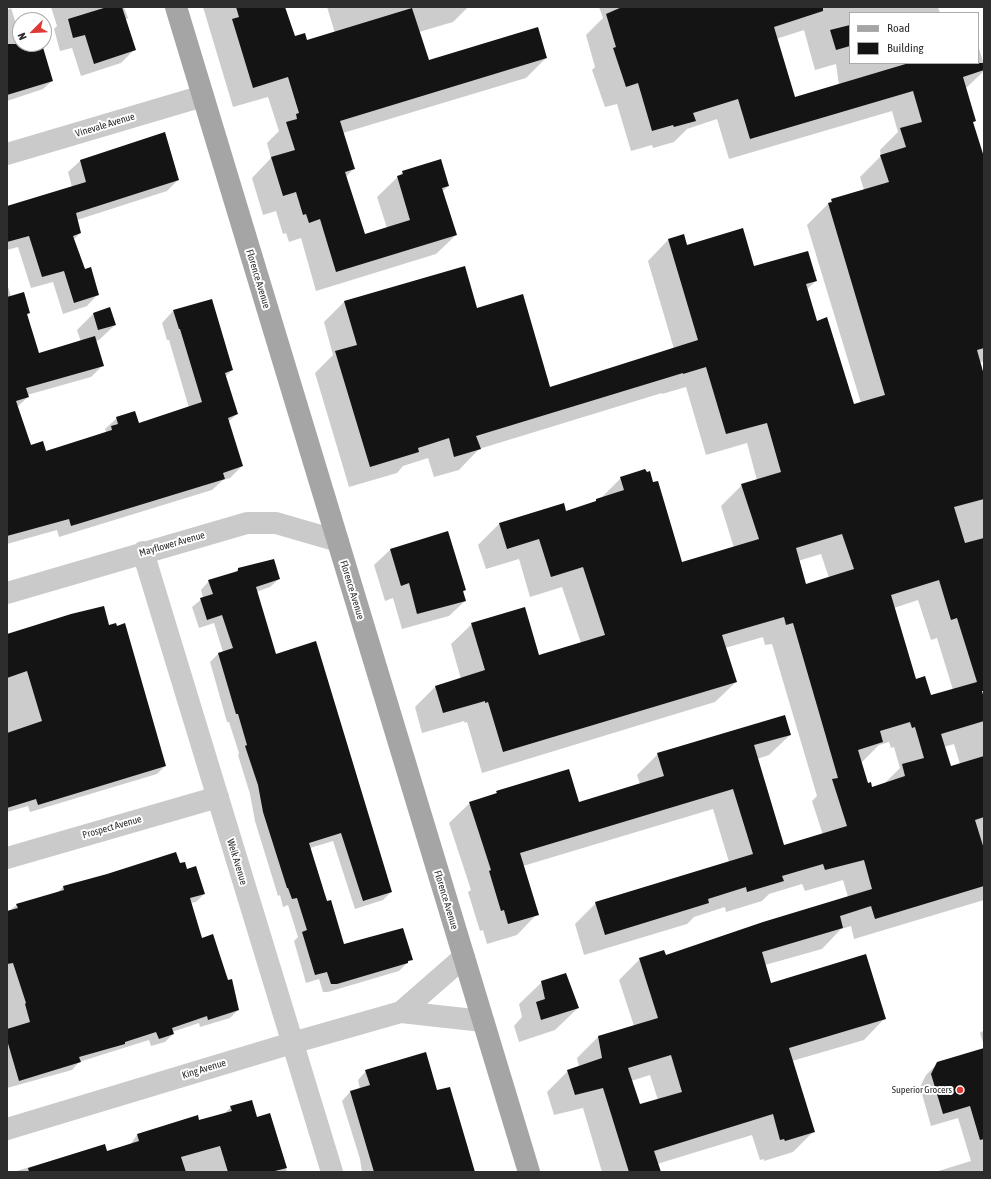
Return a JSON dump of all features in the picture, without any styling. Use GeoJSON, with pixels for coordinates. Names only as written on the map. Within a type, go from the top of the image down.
{"type":"FeatureCollection","features":[{"type":"Feature","properties":{"kind":"main road","name":"Florence Avenue"},"geometry":{"type":"LineString","coordinates":[[176,7],[528,1172]]}},
{"type":"Feature","properties":{"kind":"street","name":"Vinevale Avenue"},"geometry":{"type":"LineString","coordinates":[[7,154],[203,96]]}},
{"type":"Feature","properties":{"kind":"street","name":"Mayflower Avenue"},"geometry":{"type":"LineString","coordinates":[[7,593],[143,552],[247,523],[276,523],[338,541]]}},
{"type":"Feature","properties":{"kind":"street","name":"Weik Avenue"},"geometry":{"type":"LineString","coordinates":[[143,552],[332,1172]]}},
{"type":"Feature","properties":{"kind":"street","name":"Prospect Avenue"},"geometry":{"type":"LineString","coordinates":[[7,858],[218,797]]}},
{"type":"Feature","properties":{"kind":"street","name":"King Avenue"},"geometry":{"type":"LineString","coordinates":[[401,1012],[464,957]]}},
{"type":"Feature","properties":{"kind":"street","name":"King Avenue"},"geometry":{"type":"LineString","coordinates":[[7,1129],[292,1043],[401,1012],[483,1022]]}},
{"type":"Feature","properties":{"kind":"building"},"geometry":{"type":"Polygon","coordinates":[[[107,7],[122,7],[136,50],[94,64],[85,35],[73,38],[68,19],[107,7]]]}},
{"type":"Feature","properties":{"kind":"building"},"geometry":{"type":"Polygon","coordinates":[[[236,7],[285,7],[295,36],[305,33],[307,40],[412,8],[429,60],[538,27],[547,58],[340,121],[355,169],[345,172],[365,234],[410,220],[397,176],[403,174],[402,171],[441,159],[449,186],[442,188],[457,235],[336,272],[320,219],[309,223],[306,214],[303,215],[296,192],[283,196],[271,157],[295,150],[286,122],[297,119],[296,114],[299,113],[288,77],[253,88],[232,19],[239,17],[236,7]]]}},
{"type":"Feature","properties":{"kind":"building"},"geometry":{"type":"Polygon","coordinates":[[[622,7],[823,7],[823,11],[774,27],[795,97],[906,64],[984,63],[984,70],[963,77],[976,121],[973,122],[984,157],[984,348],[977,350],[984,375],[984,499],[954,507],[965,543],[984,538],[984,691],[982,691],[984,698],[984,721],[941,734],[951,766],[984,756],[984,817],[975,820],[984,849],[984,886],[875,919],[871,906],[840,916],[843,928],[762,952],[771,983],[866,954],[886,1019],[789,1048],[815,1132],[785,1141],[784,1139],[780,1140],[773,1114],[654,1151],[661,1172],[629,1172],[603,1088],[575,1095],[567,1070],[602,1058],[598,1036],[658,1018],[639,958],[664,950],[666,955],[763,922],[872,889],[864,860],[825,870],[823,864],[782,876],[784,881],[747,892],[746,887],[708,899],[709,903],[605,935],[595,902],[753,854],[733,789],[520,853],[539,915],[508,924],[504,910],[501,911],[489,871],[491,870],[469,802],[497,793],[496,791],[569,769],[579,802],[664,776],[657,753],[785,715],[791,735],[754,745],[784,845],[847,826],[832,779],[838,778],[793,623],[786,625],[784,617],[722,635],[737,682],[503,752],[488,702],[485,703],[485,701],[443,713],[435,686],[485,670],[471,623],[525,607],[539,655],[605,635],[583,567],[551,577],[539,539],[507,549],[499,523],[564,503],[566,511],[596,501],[596,499],[624,490],[620,477],[645,469],[647,472],[650,471],[653,482],[658,481],[682,562],[759,539],[741,484],[781,472],[767,423],[726,434],[706,367],[476,436],[481,449],[454,457],[449,438],[418,448],[419,452],[370,467],[335,351],[357,345],[344,301],[465,266],[477,308],[523,294],[550,387],[698,340],[668,239],[684,234],[687,245],[743,228],[754,266],[808,251],[817,281],[806,284],[817,321],[827,317],[854,404],[885,395],[828,203],[832,202],[831,199],[889,182],[880,155],[906,147],[900,128],[922,122],[913,91],[750,139],[738,99],[693,113],[696,121],[652,131],[638,83],[626,87],[613,48],[616,47],[606,14],[622,7]],[[842,534],[796,548],[806,584],[854,569],[842,534]],[[939,580],[891,595],[916,679],[925,676],[931,695],[977,682],[957,618],[951,620],[939,580]],[[910,722],[880,731],[883,742],[858,750],[868,783],[871,782],[872,787],[905,776],[902,764],[924,758],[915,727],[912,728],[910,722]],[[671,1055],[628,1068],[640,1104],[682,1092],[671,1055]]]}},
{"type":"Feature","properties":{"kind":"building"},"geometry":{"type":"Polygon","coordinates":[[[849,25],[849,46],[836,50],[830,30],[849,25]]]}},
{"type":"Feature","properties":{"kind":"building"},"geometry":{"type":"Polygon","coordinates":[[[7,44],[12,44],[12,52],[44,52],[53,81],[7,95],[7,44]]]}},
{"type":"Feature","properties":{"kind":"building"},"geometry":{"type":"Polygon","coordinates":[[[165,132],[179,180],[76,213],[81,233],[73,236],[85,269],[91,267],[99,295],[74,303],[64,271],[42,277],[29,236],[7,242],[7,206],[86,182],[80,160],[165,132]]]}},
{"type":"Feature","properties":{"kind":"building"},"geometry":{"type":"Polygon","coordinates":[[[24,292],[30,313],[27,314],[39,353],[95,336],[104,366],[26,388],[29,397],[16,401],[31,445],[43,441],[46,451],[112,430],[111,426],[118,424],[116,417],[135,411],[139,423],[202,402],[173,310],[212,299],[233,370],[225,373],[238,414],[228,418],[243,466],[223,473],[225,479],[71,526],[69,519],[7,536],[7,297],[24,292]]]}},
{"type":"Feature","properties":{"kind":"building"},"geometry":{"type":"Polygon","coordinates":[[[110,307],[116,325],[98,330],[93,313],[110,307]]]}},
{"type":"Feature","properties":{"kind":"building"},"geometry":{"type":"Polygon","coordinates":[[[448,531],[466,590],[463,591],[466,601],[417,614],[409,583],[401,586],[390,549],[448,531]]]}},
{"type":"Feature","properties":{"kind":"building"},"geometry":{"type":"Polygon","coordinates":[[[274,559],[280,579],[256,587],[276,654],[316,641],[392,892],[363,901],[341,833],[309,843],[327,901],[331,900],[344,944],[403,928],[413,960],[408,961],[408,963],[337,984],[331,984],[327,972],[315,975],[302,932],[307,930],[297,898],[292,899],[287,888],[263,812],[258,785],[245,746],[247,745],[238,714],[236,714],[218,653],[233,648],[222,615],[207,620],[200,598],[213,594],[208,580],[238,571],[238,568],[274,559]]]}},
{"type":"Feature","properties":{"kind":"building"},"geometry":{"type":"Polygon","coordinates":[[[104,606],[109,625],[116,623],[117,626],[125,623],[166,766],[38,805],[36,799],[7,808],[7,733],[42,721],[27,671],[7,678],[7,634],[71,614],[104,606]]]}},
{"type":"Feature","properties":{"kind":"building"},"geometry":{"type":"Polygon","coordinates":[[[176,852],[180,863],[185,862],[187,869],[196,866],[205,894],[190,898],[202,938],[213,934],[228,980],[232,979],[239,1010],[208,1020],[207,1016],[172,1028],[174,1034],[159,1039],[156,1032],[125,1042],[125,1044],[79,1057],[81,1062],[19,1081],[7,1040],[7,1029],[30,1022],[26,1003],[13,963],[7,964],[7,911],[18,908],[16,904],[64,890],[63,886],[176,852]]]}},
{"type":"Feature","properties":{"kind":"building"},"geometry":{"type":"Polygon","coordinates":[[[566,973],[579,1008],[541,1020],[536,1002],[545,999],[541,981],[566,973]]]}},
{"type":"Feature","properties":{"kind":"building","name":"Superior Grocers"},"geometry":{"type":"Polygon","coordinates":[[[984,1048],[984,1139],[980,1140],[970,1106],[943,1114],[931,1074],[937,1062],[984,1048]]]}},
{"type":"Feature","properties":{"kind":"building"},"geometry":{"type":"Polygon","coordinates":[[[426,1052],[437,1090],[450,1087],[475,1172],[374,1172],[350,1091],[370,1085],[365,1070],[426,1052]]]}},
{"type":"Feature","properties":{"kind":"building"},"geometry":{"type":"Polygon","coordinates":[[[252,1100],[257,1117],[270,1113],[287,1168],[271,1172],[228,1172],[220,1146],[181,1157],[186,1172],[29,1172],[28,1168],[105,1144],[107,1151],[139,1141],[137,1134],[198,1115],[199,1120],[232,1111],[230,1106],[252,1100]]]}},
{"type":"Feature","properties":{"kind":"place","name":"Superior Grocers"},"geometry":{"type":"Point","coordinates":[960,1090]}}]}
